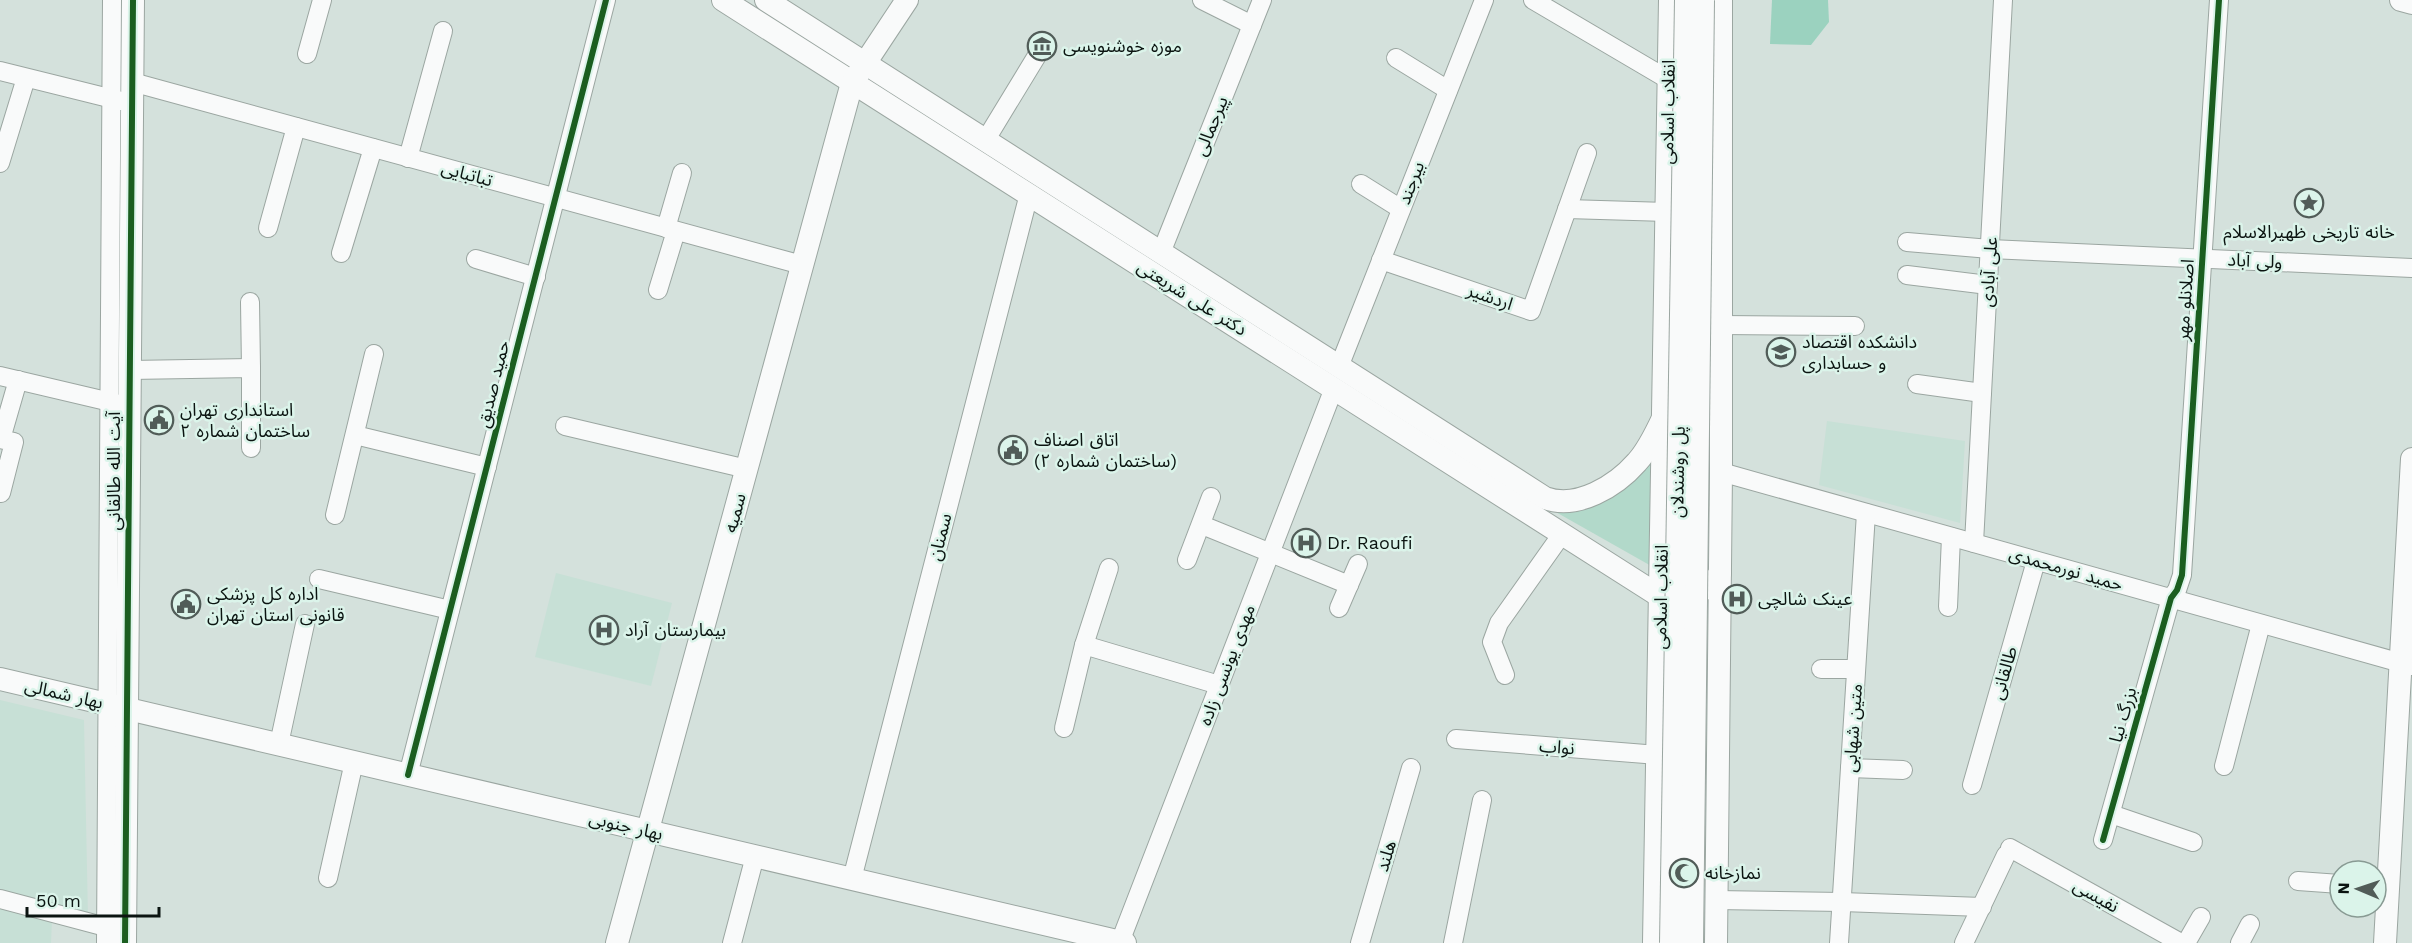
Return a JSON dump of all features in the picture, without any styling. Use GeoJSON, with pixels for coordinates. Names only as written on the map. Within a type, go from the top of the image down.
{"type":"FeatureCollection","features":[{"type":"Feature","properties":{"kind":"main road","name":"آیت الله طالقانی"},"geometry":{"type":"LineString","coordinates":[[125,943],[118,707],[119,404],[130,370],[125,95],[132,0]]}},
{"type":"Feature","properties":{"kind":"main road","name":"دکتر علی شریعتی"},"geometry":{"type":"LineString","coordinates":[[723,0],[1029,194],[1336,377],[1553,502],[1593,494],[1618,479],[1644,453],[1664,418]]}},
{"type":"Feature","properties":{"kind":"main road","name":"سمیه"},"geometry":{"type":"LineString","coordinates":[[617,943],[852,83],[907,0]]}},
{"type":"Feature","properties":{"kind":"main road","name":"انقلاب اسلامی"},"geometry":{"type":"LineString","coordinates":[[1654,943],[1669,80],[1673,0]]}},
{"type":"Feature","properties":{"kind":"main road","name":"پل روشندلان"},"geometry":{"type":"LineString","coordinates":[[1671,943],[1673,0]]}},
{"type":"Feature","properties":{"kind":"main road","name":"پل روشندلان"},"geometry":{"type":"LineString","coordinates":[[1692,943],[1703,0]]}},
{"type":"Feature","properties":{"kind":"main road"},"geometry":{"type":"LineString","coordinates":[[1716,943],[1721,472],[1721,0]]}},
{"type":"Feature","properties":{"kind":"main road"},"geometry":{"type":"LineString","coordinates":[[2401,0],[2412,3]]}},
{"type":"Feature","properties":{"kind":"main road","name":"دکتر علی شریعتی"},"geometry":{"type":"LineString","coordinates":[[775,2],[864,63],[1161,253],[1562,534],[1661,597]]}},
{"type":"Feature","properties":{"kind":"main road"},"geometry":{"type":"LineString","coordinates":[[2385,859],[2406,664],[2412,459]]}},
{"type":"Feature","properties":{"kind":"main road"},"geometry":{"type":"LineString","coordinates":[[1661,597],[1671,598],[1696,594],[1714,583],[1720,573]]}},
{"type":"Feature","properties":{"kind":"main road","name":"بهار شمالی"},"geometry":{"type":"LineString","coordinates":[[0,679],[118,707]]}},
{"type":"Feature","properties":{"kind":"main road","name":"بهار جنوبی"},"geometry":{"type":"LineString","coordinates":[[118,707],[1122,943]]}},
{"type":"Feature","properties":{"kind":"main road"},"geometry":{"type":"LineString","coordinates":[[1656,832],[1662,826],[1684,816],[1705,825],[1717,840]]}},
{"type":"Feature","properties":{"kind":"main road"},"geometry":{"type":"LineString","coordinates":[[2384,919],[2385,943]]}},
{"type":"Feature","properties":{"kind":"street"},"geometry":{"type":"LineString","coordinates":[[1,493],[14,442],[1,439],[9,378],[119,404],[125,95],[112,0]]}},
{"type":"Feature","properties":{"kind":"street"},"geometry":{"type":"LineString","coordinates":[[308,54],[322,0]]}},
{"type":"Feature","properties":{"kind":"street","name":"حمید صدیق"},"geometry":{"type":"LineString","coordinates":[[408,775],[606,0]]}},
{"type":"Feature","properties":{"kind":"street"},"geometry":{"type":"LineString","coordinates":[[1202,0],[1252,25]]}},
{"type":"Feature","properties":{"kind":"street","name":"پیرجمالی"},"geometry":{"type":"LineString","coordinates":[[1161,253],[1262,0]]}},
{"type":"Feature","properties":{"kind":"street","name":"بیرجند"},"geometry":{"type":"LineString","coordinates":[[1336,377],[1484,0]]}},
{"type":"Feature","properties":{"kind":"street"},"geometry":{"type":"LineString","coordinates":[[1533,0],[1669,80]]}},
{"type":"Feature","properties":{"kind":"street","name":"علی آبادی"},"geometry":{"type":"LineString","coordinates":[[1974,543],[2003,0]]}},
{"type":"Feature","properties":{"kind":"street","name":"اصلانلو مهر"},"geometry":{"type":"LineString","coordinates":[[2171,598],[2177,590],[2182,575],[2219,0]]}},
{"type":"Feature","properties":{"kind":"street"},"geometry":{"type":"LineString","coordinates":[[408,158],[443,31]]}},
{"type":"Feature","properties":{"kind":"street"},"geometry":{"type":"LineString","coordinates":[[985,141],[1041,49]]}},
{"type":"Feature","properties":{"kind":"street"},"geometry":{"type":"LineString","coordinates":[[1396,58],[1448,90]]}},
{"type":"Feature","properties":{"kind":"street","name":"تباتبایی"},"geometry":{"type":"LineString","coordinates":[[0,71],[26,78],[296,127],[802,265]]}},
{"type":"Feature","properties":{"kind":"street"},"geometry":{"type":"LineString","coordinates":[[0,163],[26,78]]}},
{"type":"Feature","properties":{"kind":"street"},"geometry":{"type":"LineString","coordinates":[[268,228],[296,127]]}},
{"type":"Feature","properties":{"kind":"street"},"geometry":{"type":"LineString","coordinates":[[341,253],[373,148]]}},
{"type":"Feature","properties":{"kind":"street","name":"اردشیر"},"geometry":{"type":"LineString","coordinates":[[1381,260],[1531,311],[1587,153]]}},
{"type":"Feature","properties":{"kind":"street"},"geometry":{"type":"LineString","coordinates":[[658,290],[682,173]]}},
{"type":"Feature","properties":{"kind":"street"},"geometry":{"type":"LineString","coordinates":[[1361,184],[1401,209]]}},
{"type":"Feature","properties":{"kind":"street","name":"سمنان"},"geometry":{"type":"LineString","coordinates":[[852,879],[1029,194]]}},
{"type":"Feature","properties":{"kind":"street"},"geometry":{"type":"LineString","coordinates":[[1567,209],[1667,213]]}},
{"type":"Feature","properties":{"kind":"street","name":"ولی آباد"},"geometry":{"type":"LineString","coordinates":[[1907,242],[1990,249],[2412,268]]}},
{"type":"Feature","properties":{"kind":"street"},"geometry":{"type":"LineString","coordinates":[[476,259],[536,277]]}},
{"type":"Feature","properties":{"kind":"street"},"geometry":{"type":"LineString","coordinates":[[1907,275],[1988,285]]}},
{"type":"Feature","properties":{"kind":"street"},"geometry":{"type":"LineString","coordinates":[[250,302],[251,448]]}},
{"type":"Feature","properties":{"kind":"street"},"geometry":{"type":"LineString","coordinates":[[1721,325],[1855,326]]}},
{"type":"Feature","properties":{"kind":"street"},"geometry":{"type":"LineString","coordinates":[[335,515],[374,354]]}},
{"type":"Feature","properties":{"kind":"street"},"geometry":{"type":"LineString","coordinates":[[130,370],[250,368]]}},
{"type":"Feature","properties":{"kind":"street","name":"مهدی یونسی زاده"},"geometry":{"type":"LineString","coordinates":[[1122,943],[1336,377]]}},
{"type":"Feature","properties":{"kind":"street"},"geometry":{"type":"LineString","coordinates":[[1917,384],[1982,393]]}},
{"type":"Feature","properties":{"kind":"street"},"geometry":{"type":"LineString","coordinates":[[565,426],[747,469]]}},
{"type":"Feature","properties":{"kind":"street"},"geometry":{"type":"LineString","coordinates":[[355,435],[487,467]]}},
{"type":"Feature","properties":{"kind":"street","name":"حمید نورمحمدی"},"geometry":{"type":"LineString","coordinates":[[1721,472],[2406,664]]}},
{"type":"Feature","properties":{"kind":"street"},"geometry":{"type":"LineString","coordinates":[[1187,560],[1211,497]]}},
{"type":"Feature","properties":{"kind":"street","name":"متین شهابی"},"geometry":{"type":"LineString","coordinates":[[1839,943],[1866,513]]}},
{"type":"Feature","properties":{"kind":"street"},"geometry":{"type":"LineString","coordinates":[[1202,525],[1349,585]]}},
{"type":"Feature","properties":{"kind":"street"},"geometry":{"type":"LineString","coordinates":[[1505,675],[1492,642],[1499,623],[1562,534]]}},
{"type":"Feature","properties":{"kind":"street"},"geometry":{"type":"LineString","coordinates":[[1948,607],[1952,537]]}},
{"type":"Feature","properties":{"kind":"street","name":"طالقانی"},"geometry":{"type":"LineString","coordinates":[[1972,785],[2036,561]]}},
{"type":"Feature","properties":{"kind":"street"},"geometry":{"type":"LineString","coordinates":[[1339,608],[1358,564]]}},
{"type":"Feature","properties":{"kind":"street"},"geometry":{"type":"LineString","coordinates":[[1064,728],[1084,645],[1109,568]]}},
{"type":"Feature","properties":{"kind":"street"},"geometry":{"type":"LineString","coordinates":[[319,579],[450,610]]}},
{"type":"Feature","properties":{"kind":"street","name":"بزرگ نیا"},"geometry":{"type":"LineString","coordinates":[[2103,840],[2171,598]]}},
{"type":"Feature","properties":{"kind":"street"},"geometry":{"type":"LineString","coordinates":[[279,744],[305,624]]}},
{"type":"Feature","properties":{"kind":"street"},"geometry":{"type":"LineString","coordinates":[[2224,765],[2261,624]]}},
{"type":"Feature","properties":{"kind":"street"},"geometry":{"type":"LineString","coordinates":[[1084,645],[1219,686]]}},
{"type":"Feature","properties":{"kind":"street"},"geometry":{"type":"LineString","coordinates":[[1821,669],[1856,669]]}},
{"type":"Feature","properties":{"kind":"street"},"geometry":{"type":"LineString","coordinates":[[0,899],[106,935],[118,707]]}},
{"type":"Feature","properties":{"kind":"street","name":"نواب"},"geometry":{"type":"LineString","coordinates":[[1456,739],[1658,755]]}},
{"type":"Feature","properties":{"kind":"street"},"geometry":{"type":"LineString","coordinates":[[328,878],[354,762]]}},
{"type":"Feature","properties":{"kind":"street","name":"هلند"},"geometry":{"type":"LineString","coordinates":[[1360,943],[1412,768]]}},
{"type":"Feature","properties":{"kind":"street"},"geometry":{"type":"LineString","coordinates":[[1850,768],[1903,770]]}},
{"type":"Feature","properties":{"kind":"street"},"geometry":{"type":"LineString","coordinates":[[1453,943],[1482,800]]}},
{"type":"Feature","properties":{"kind":"street"},"geometry":{"type":"LineString","coordinates":[[2111,814],[2193,842]]}},
{"type":"Feature","properties":{"kind":"street","name":"نفیسی"},"geometry":{"type":"LineString","coordinates":[[1964,943],[2008,852],[2181,943]]}},
{"type":"Feature","properties":{"kind":"street"},"geometry":{"type":"LineString","coordinates":[[732,943],[755,856]]}},
{"type":"Feature","properties":{"kind":"street"},"geometry":{"type":"LineString","coordinates":[[2298,880],[2328,883]]}},
{"type":"Feature","properties":{"kind":"street"},"geometry":{"type":"LineString","coordinates":[[1716,900],[1982,908]]}},
{"type":"Feature","properties":{"kind":"street"},"geometry":{"type":"LineString","coordinates":[[2186,943],[2201,917]]}},
{"type":"Feature","properties":{"kind":"street"},"geometry":{"type":"LineString","coordinates":[[2240,943],[2250,924]]}},
{"type":"Feature","properties":{"kind":"shaded area"},"geometry":{"type":"Polygon","coordinates":[[[1827,421],[1965,441],[1960,523],[1819,485],[1827,421]]]}},
{"type":"Feature","properties":{"kind":"shaded area"},"geometry":{"type":"Polygon","coordinates":[[[1655,453],[1653,567],[1554,511],[1655,453]]]}},
{"type":"Feature","properties":{"kind":"shaded area","name":"بیمارستان آراد"},"geometry":{"type":"Polygon","coordinates":[[[556,573],[672,603],[651,686],[535,657],[556,573]]]}},
{"type":"Feature","properties":{"kind":"shaded area"},"geometry":{"type":"Polygon","coordinates":[[[0,700],[84,720],[88,918],[52,919],[51,943],[0,943],[0,700]]]}},
{"type":"Feature","properties":{"kind":"green space"},"geometry":{"type":"Polygon","coordinates":[[[1772,0],[1828,0],[1829,22],[1811,45],[1770,44],[1772,0]]]}},
{"type":"Feature","properties":{"kind":"cycle path"},"geometry":{"type":"LineString","coordinates":[[125,943],[133,0]]}},
{"type":"Feature","properties":{"kind":"cycle path"},"geometry":{"type":"LineString","coordinates":[[408,775],[606,0]]}},
{"type":"Feature","properties":{"kind":"cycle path"},"geometry":{"type":"LineString","coordinates":[[2103,840],[2171,598],[2177,590],[2182,575],[2219,0]]}},
{"type":"Feature","properties":{"kind":"place","name":"موزه خوشنویسی"},"geometry":{"type":"Point","coordinates":[1042,46]}},
{"type":"Feature","properties":{"kind":"place","name":"خانه تاریخی ظهیرالاسلام"},"geometry":{"type":"Point","coordinates":[2309,203]}},
{"type":"Feature","properties":{"kind":"place","name":"دانشکده اقتصاد و حسابداری"},"geometry":{"type":"Point","coordinates":[1781,352]}},
{"type":"Feature","properties":{"kind":"place","name":"استانداری تهران ساختمان شماره ۲"},"geometry":{"type":"Point","coordinates":[159,420]}},
{"type":"Feature","properties":{"kind":"place","name":"اتاق اصناف (ساختمان شماره ۲)"},"geometry":{"type":"Point","coordinates":[1013,450]}},
{"type":"Feature","properties":{"kind":"place","name":"Dr. Raoufi"},"geometry":{"type":"Point","coordinates":[1306,543]}},
{"type":"Feature","properties":{"kind":"place","name":"عينک شالچی"},"geometry":{"type":"Point","coordinates":[1737,599]}},
{"type":"Feature","properties":{"kind":"place","name":"اداره کل پزشکی قانونی استان تهران"},"geometry":{"type":"Point","coordinates":[186,604]}},
{"type":"Feature","properties":{"kind":"place","name":"بیمارستان آراد"},"geometry":{"type":"Point","coordinates":[604,630]}},
{"type":"Feature","properties":{"kind":"place","name":"نمازخانه"},"geometry":{"type":"Point","coordinates":[1684,873]}}]}
